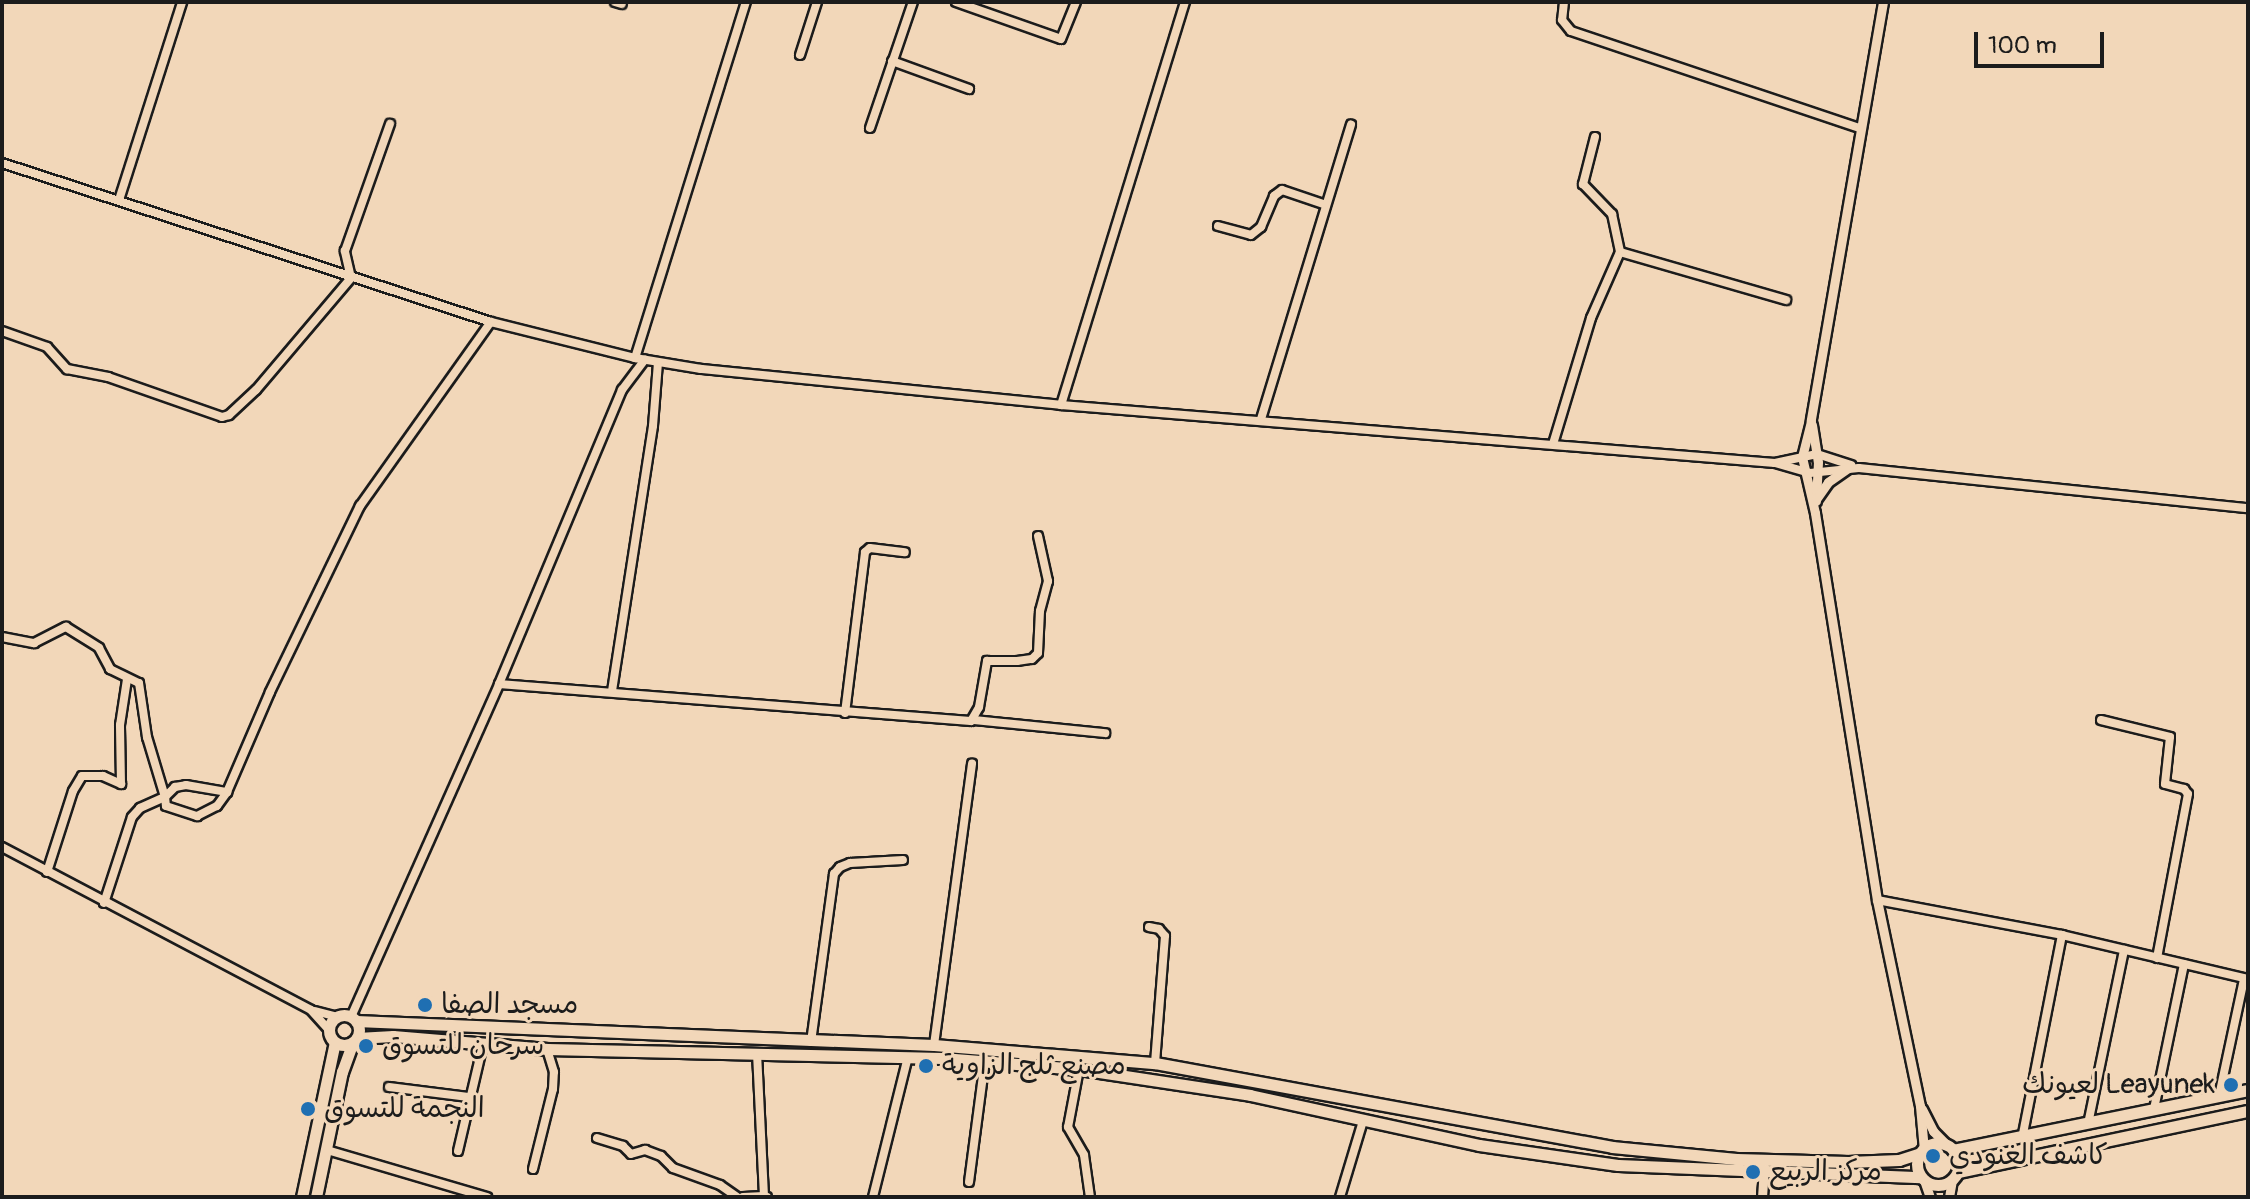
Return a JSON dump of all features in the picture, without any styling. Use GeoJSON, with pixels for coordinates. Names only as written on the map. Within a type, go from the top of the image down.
{"type":"FeatureCollection","features":[{"type":"Feature","properties":{"kind":"main road"},"geometry":{"type":"LineString","coordinates":[[302,1197],[335,1042],[329,1030],[338,1017],[811,1042],[934,1045],[1155,1063],[1612,1147],[1764,1165],[1923,1178],[1936,1185],[1955,1176],[2248,1111]]}},
{"type":"Feature","properties":{"kind":"main road"},"geometry":{"type":"LineString","coordinates":[[316,1197],[342,1072],[355,1040],[354,1019]]}},
{"type":"Feature","properties":{"kind":"main road"},"geometry":{"type":"LineString","coordinates":[[335,1042],[393,1036],[547,1049],[908,1057],[1079,1069],[1250,1095],[1479,1145],[1618,1165],[1886,1161],[1922,1151],[1937,1143],[1950,1148],[2022,1138],[2248,1090]]}},
{"type":"Feature","properties":{"kind":"main road"},"geometry":{"type":"LineString","coordinates":[[1950,1148],[1958,1159],[1955,1176]]}},
{"type":"Feature","properties":{"kind":"main road"},"geometry":{"type":"LineString","coordinates":[[1922,1151],[1917,1163],[1923,1178]]}},
{"type":"Feature","properties":{"kind":"street"},"geometry":{"type":"LineString","coordinates":[[119,200],[182,2]]}},
{"type":"Feature","properties":{"kind":"street"},"geometry":{"type":"LineString","coordinates":[[635,358],[746,2]]}},
{"type":"Feature","properties":{"kind":"street"},"geometry":{"type":"LineString","coordinates":[[800,55],[817,2]]}},
{"type":"Feature","properties":{"kind":"street"},"geometry":{"type":"LineString","coordinates":[[870,128],[913,2]]}},
{"type":"Feature","properties":{"kind":"street"},"geometry":{"type":"LineString","coordinates":[[956,2],[972,5],[1061,39],[1076,2]]}},
{"type":"Feature","properties":{"kind":"street"},"geometry":{"type":"LineString","coordinates":[[1061,405],[1185,2]]}},
{"type":"Feature","properties":{"kind":"street"},"geometry":{"type":"LineString","coordinates":[[1564,2],[1562,20],[1571,31],[1860,128]]}},
{"type":"Feature","properties":{"kind":"street"},"geometry":{"type":"LineString","coordinates":[[1883,2],[1811,421],[1802,457],[1815,513],[1877,900],[1920,1106],[1922,1151]]}},
{"type":"Feature","properties":{"kind":"street"},"geometry":{"type":"LineString","coordinates":[[892,61],[969,89]]}},
{"type":"Feature","properties":{"kind":"street"},"geometry":{"type":"LineString","coordinates":[[351,278],[345,251],[390,124]]}},
{"type":"Feature","properties":{"kind":"street"},"geometry":{"type":"LineString","coordinates":[[1261,419],[1351,124]]}},
{"type":"Feature","properties":{"kind":"street"},"geometry":{"type":"LineString","coordinates":[[1553,444],[1591,318],[1620,252],[1612,214],[1583,184],[1595,137]]}},
{"type":"Feature","properties":{"kind":"street"},"geometry":{"type":"LineString","coordinates":[[2,163],[491,322],[658,362],[782,379],[1061,405],[1775,463],[1817,472],[1853,468],[2248,508]]}},
{"type":"Feature","properties":{"kind":"street"},"geometry":{"type":"LineString","coordinates":[[1218,226],[1251,235],[1261,227],[1274,196],[1282,190],[1326,205]]}},
{"type":"Feature","properties":{"kind":"street"},"geometry":{"type":"LineString","coordinates":[[1620,252],[1786,300]]}},
{"type":"Feature","properties":{"kind":"street"},"geometry":{"type":"LineString","coordinates":[[2,331],[47,347],[67,369],[108,377],[222,417],[236,410],[256,390],[351,278]]}},
{"type":"Feature","properties":{"kind":"street"},"geometry":{"type":"LineString","coordinates":[[2,637],[34,643],[66,627],[99,648],[110,669],[139,683],[147,737],[166,806],[197,816],[217,806],[227,792],[270,692],[360,506],[491,322]]}},
{"type":"Feature","properties":{"kind":"street"},"geometry":{"type":"LineString","coordinates":[[354,1019],[622,390],[645,360]]}},
{"type":"Feature","properties":{"kind":"street"},"geometry":{"type":"LineString","coordinates":[[612,691],[653,426],[658,362]]}},
{"type":"Feature","properties":{"kind":"street"},"geometry":{"type":"LineString","coordinates":[[1811,421],[1817,454],[1815,513]]}},
{"type":"Feature","properties":{"kind":"street"},"geometry":{"type":"LineString","coordinates":[[1775,463],[1817,454],[1853,468]]}},
{"type":"Feature","properties":{"kind":"street"},"geometry":{"type":"LineString","coordinates":[[1816,501],[1822,488],[1853,468]]}},
{"type":"Feature","properties":{"kind":"street"},"geometry":{"type":"LineString","coordinates":[[974,720],[987,661],[1032,659],[1038,653],[1040,611],[1048,581],[1038,536]]}},
{"type":"Feature","properties":{"kind":"street"},"geometry":{"type":"LineString","coordinates":[[845,713],[865,552],[870,548],[905,552]]}},
{"type":"Feature","properties":{"kind":"street"},"geometry":{"type":"LineString","coordinates":[[47,872],[73,791],[82,776],[103,776],[121,784],[120,725],[127,679]]}},
{"type":"Feature","properties":{"kind":"street"},"geometry":{"type":"LineString","coordinates":[[499,684],[1105,733]]}},
{"type":"Feature","properties":{"kind":"street"},"geometry":{"type":"LineString","coordinates":[[2101,720],[2170,737],[2165,784],[2184,789],[2188,794],[2157,958]]}},
{"type":"Feature","properties":{"kind":"street"},"geometry":{"type":"LineString","coordinates":[[934,1045],[972,764]]}},
{"type":"Feature","properties":{"kind":"street"},"geometry":{"type":"LineString","coordinates":[[104,903],[132,817],[140,808],[165,797],[175,787],[186,785],[227,792]]}},
{"type":"Feature","properties":{"kind":"street"},"geometry":{"type":"LineString","coordinates":[[2,847],[311,1010],[338,1017]]}},
{"type":"Feature","properties":{"kind":"street"},"geometry":{"type":"LineString","coordinates":[[811,1042],[834,874],[850,863],[903,860]]}},
{"type":"Feature","properties":{"kind":"street"},"geometry":{"type":"LineString","coordinates":[[1877,900],[2062,935],[2246,979],[2219,1096]]}},
{"type":"Feature","properties":{"kind":"street"},"geometry":{"type":"LineString","coordinates":[[1149,927],[1159,929],[1165,936],[1155,1063]]}},
{"type":"Feature","properties":{"kind":"street"},"geometry":{"type":"LineString","coordinates":[[2022,1138],[2062,935]]}},
{"type":"Feature","properties":{"kind":"street"},"geometry":{"type":"LineString","coordinates":[[2088,1124],[2124,950]]}},
{"type":"Feature","properties":{"kind":"street"},"geometry":{"type":"LineString","coordinates":[[2154,1109],[2184,964]]}},
{"type":"Feature","properties":{"kind":"street"},"geometry":{"type":"LineString","coordinates":[[311,1010],[329,1030]]}},
{"type":"Feature","properties":{"kind":"street"},"geometry":{"type":"LineString","coordinates":[[458,1151],[468,1097],[483,1044]]}},
{"type":"Feature","properties":{"kind":"street"},"geometry":{"type":"LineString","coordinates":[[533,1169],[553,1089],[554,1072],[547,1049]]}},
{"type":"Feature","properties":{"kind":"street"},"geometry":{"type":"LineString","coordinates":[[743,1197],[765,1197],[757,1053]]}},
{"type":"Feature","properties":{"kind":"street"},"geometry":{"type":"LineString","coordinates":[[873,1197],[908,1057]]}},
{"type":"Feature","properties":{"kind":"street"},"geometry":{"type":"LineString","coordinates":[[969,1182],[985,1061]]}},
{"type":"Feature","properties":{"kind":"street"},"geometry":{"type":"LineString","coordinates":[[1079,1069],[1068,1127],[1084,1155],[1090,1197]]}},
{"type":"Feature","properties":{"kind":"street"},"geometry":{"type":"LineString","coordinates":[[389,1087],[468,1097]]}},
{"type":"Feature","properties":{"kind":"street"},"geometry":{"type":"LineString","coordinates":[[1920,1106],[1933,1131],[1950,1148]]}},
{"type":"Feature","properties":{"kind":"street"},"geometry":{"type":"LineString","coordinates":[[1340,1197],[1363,1121]]}},
{"type":"Feature","properties":{"kind":"street"},"geometry":{"type":"LineString","coordinates":[[597,1138],[623,1146],[631,1154],[645,1150],[661,1156],[673,1168],[720,1185],[737,1197]]}},
{"type":"Feature","properties":{"kind":"street"},"geometry":{"type":"LineString","coordinates":[[327,1150],[487,1197]]}},
{"type":"Feature","properties":{"kind":"street"},"geometry":{"type":"LineString","coordinates":[[1762,1197],[1764,1165]]}},
{"type":"Feature","properties":{"kind":"street"},"geometry":{"type":"LineString","coordinates":[[1950,1197],[1955,1176]]}},
{"type":"Feature","properties":{"kind":"street"},"geometry":{"type":"LineString","coordinates":[[1923,1178],[1930,1197]]}},
{"type":"Feature","properties":{"kind":"place","name":"مسجد الصفا"},"geometry":{"type":"Point","coordinates":[425,1005]}},
{"type":"Feature","properties":{"kind":"place","name":"سرحان للتسوق"},"geometry":{"type":"Point","coordinates":[366,1046]}},
{"type":"Feature","properties":{"kind":"place","name":"مصنع ثلج الزاوية"},"geometry":{"type":"Point","coordinates":[926,1066]}},
{"type":"Feature","properties":{"kind":"place","name":"لعيونك Leayunek"},"geometry":{"type":"Point","coordinates":[2231,1085]}},
{"type":"Feature","properties":{"kind":"place","name":"النجمة للتسوق"},"geometry":{"type":"Point","coordinates":[308,1109]}},
{"type":"Feature","properties":{"kind":"place","name":"كاشف الغنودي"},"geometry":{"type":"Point","coordinates":[1933,1156]}},
{"type":"Feature","properties":{"kind":"place","name":"مركز الربيع"},"geometry":{"type":"Point","coordinates":[1753,1172]}}]}
